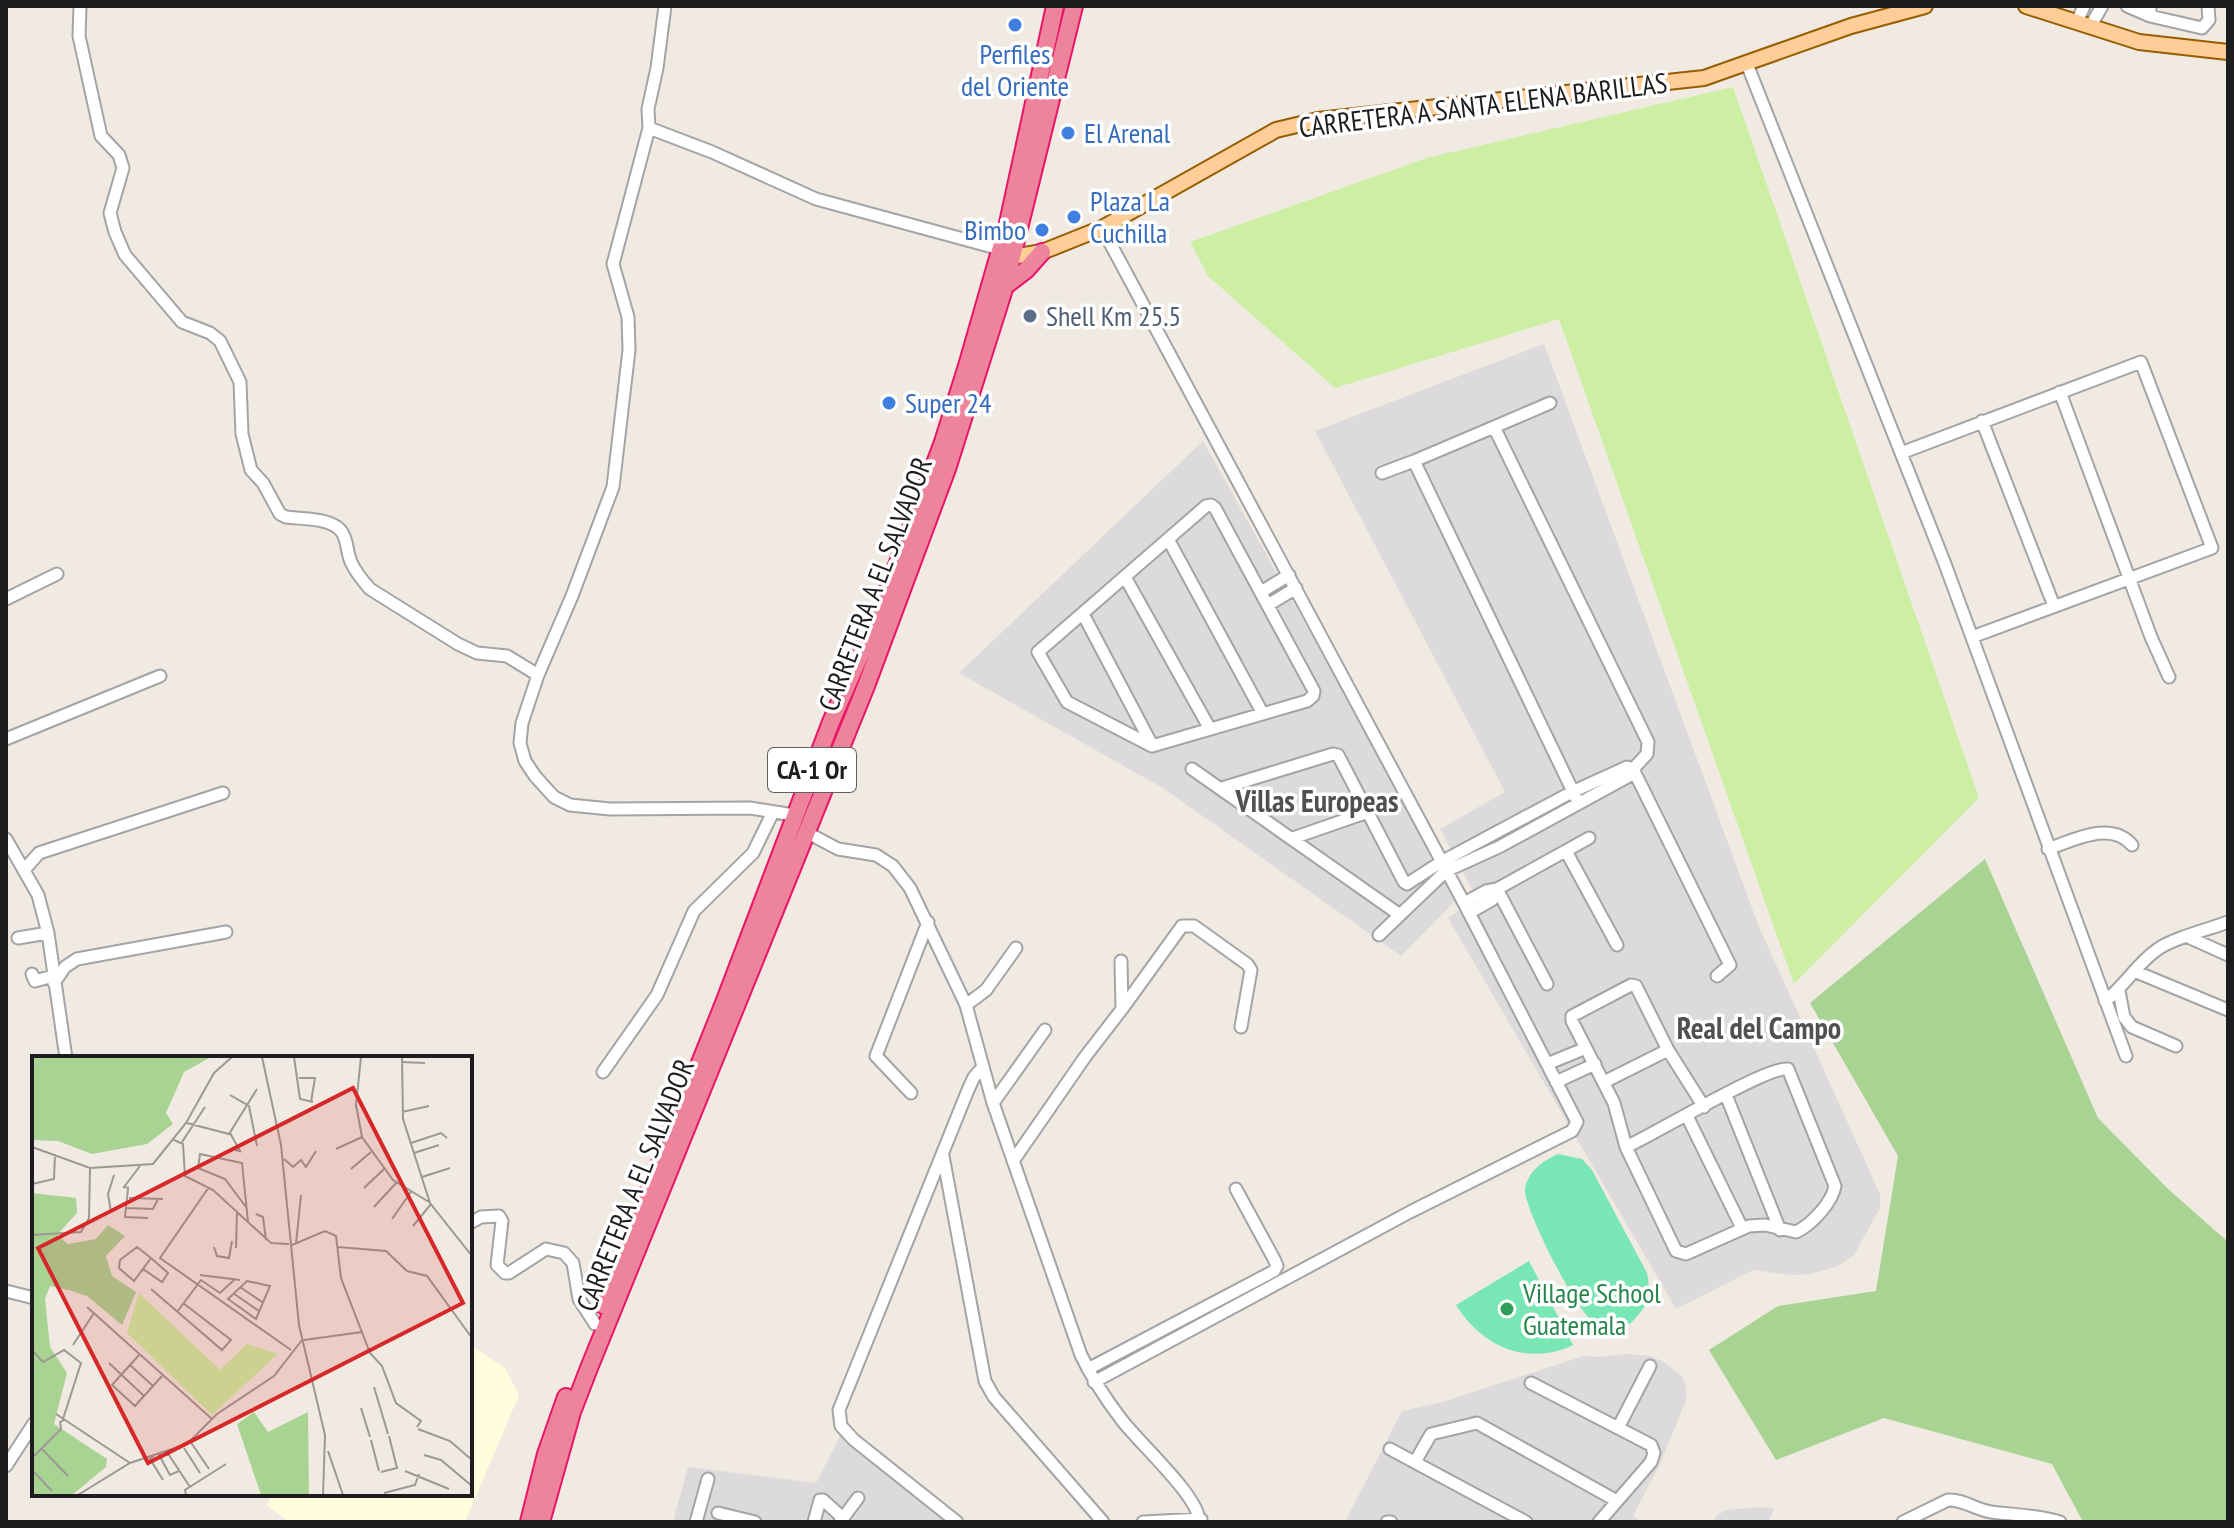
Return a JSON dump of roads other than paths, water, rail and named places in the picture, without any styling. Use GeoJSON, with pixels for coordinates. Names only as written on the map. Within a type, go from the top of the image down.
{"type":"FeatureCollection","features":[{"type":"Feature","properties":{"kind":"highway","name":"CARRETERA A EL SALVADOR"},"geometry":{"type":"LineString","coordinates":[[541,1522],[558,1457],[589,1368],[866,686],[947,469],[1005,286],[1055,6]]}},
{"type":"Feature","properties":{"kind":"highway"},"geometry":{"type":"LineString","coordinates":[[1062,56],[1067,6]]}},
{"type":"Feature","properties":{"kind":"highway","name":"CARRETERA A EL SALVADOR"},"geometry":{"type":"LineString","coordinates":[[529,1522],[554,1432],[595,1324],[713,1031],[794,815],[914,522],[1010,250],[1074,6]]}},
{"type":"Feature","properties":{"kind":"highway"},"geometry":{"type":"LineString","coordinates":[[1010,250],[1039,252]]}},
{"type":"Feature","properties":{"kind":"highway"},"geometry":{"type":"LineString","coordinates":[[1005,286],[1026,270],[1039,252]]}},
{"type":"Feature","properties":{"kind":"highway"},"geometry":{"type":"LineString","coordinates":[[821,797],[824,772],[847,717],[845,714],[834,715]]}},
{"type":"Feature","properties":{"kind":"main road","name":"CARRETERA A SANTA ELENA BARILLAS"},"geometry":{"type":"LineString","coordinates":[[1039,252],[1102,228],[1255,140],[1283,128],[1318,120],[1704,78],[1851,26],[1925,6]]}},
{"type":"Feature","properties":{"kind":"main road"},"geometry":{"type":"LineString","coordinates":[[2026,6],[2139,42],[2228,52]]}},
{"type":"Feature","properties":{"kind":"street"},"geometry":{"type":"LineString","coordinates":[[80,6],[79,36],[101,136],[119,155],[123,168],[110,213],[115,232],[125,255],[182,322],[210,333],[220,341],[240,382],[242,434],[251,470],[263,483],[280,514],[338,528],[344,535],[349,558],[358,576],[370,589],[458,644],[477,653],[507,656],[538,675]]}},
{"type":"Feature","properties":{"kind":"street"},"geometry":{"type":"LineString","coordinates":[[665,6],[648,109],[649,128],[613,264],[628,317],[629,350],[613,487],[538,675],[522,723],[520,743],[525,761],[554,797],[570,805],[610,809],[750,808],[794,815]]}},
{"type":"Feature","properties":{"kind":"street"},"geometry":{"type":"LineString","coordinates":[[2084,6],[2084,24]]}},
{"type":"Feature","properties":{"kind":"street"},"geometry":{"type":"LineString","coordinates":[[2084,24],[2102,6]]}},
{"type":"Feature","properties":{"kind":"street"},"geometry":{"type":"LineString","coordinates":[[2127,6],[2202,28],[2209,20],[2208,6]]}},
{"type":"Feature","properties":{"kind":"street"},"geometry":{"type":"LineString","coordinates":[[1747,64],[1972,637],[2126,1056]]}},
{"type":"Feature","properties":{"kind":"street"},"geometry":{"type":"LineString","coordinates":[[649,128],[712,152],[816,199],[1010,250]]}},
{"type":"Feature","properties":{"kind":"street"},"geometry":{"type":"LineString","coordinates":[[1094,1382],[1410,1212],[1576,1127],[1576,1118],[1444,866],[1102,228]]}},
{"type":"Feature","properties":{"kind":"street"},"geometry":{"type":"LineString","coordinates":[[1901,453],[2141,362],[2212,548],[1972,637]]}},
{"type":"Feature","properties":{"kind":"street"},"geometry":{"type":"LineString","coordinates":[[2060,392],[2151,637],[2169,677]]}},
{"type":"Feature","properties":{"kind":"street"},"geometry":{"type":"LineString","coordinates":[[1382,473],[1550,403]]}},
{"type":"Feature","properties":{"kind":"street"},"geometry":{"type":"LineString","coordinates":[[1982,421],[2054,606]]}},
{"type":"Feature","properties":{"kind":"street"},"geometry":{"type":"LineString","coordinates":[[1222,788],[1336,754],[1342,760],[1404,882],[1412,883],[1444,866],[1499,847],[1521,826],[1575,797],[1631,775],[1647,754],[1648,742],[1494,427]]}},
{"type":"Feature","properties":{"kind":"street"},"geometry":{"type":"LineString","coordinates":[[1414,461],[1575,797]]}},
{"type":"Feature","properties":{"kind":"street"},"geometry":{"type":"LineString","coordinates":[[1211,505],[1314,691],[1313,696],[1307,701],[1152,746],[1067,702],[1038,652],[1125,577],[1206,506],[1211,505]]}},
{"type":"Feature","properties":{"kind":"street"},"geometry":{"type":"LineString","coordinates":[[1168,539],[1263,714]]}},
{"type":"Feature","properties":{"kind":"street"},"geometry":{"type":"LineString","coordinates":[[6,599],[57,574]]}},
{"type":"Feature","properties":{"kind":"street"},"geometry":{"type":"LineString","coordinates":[[1261,592],[1289,575]]}},
{"type":"Feature","properties":{"kind":"street"},"geometry":{"type":"LineString","coordinates":[[1125,577],[1210,729]]}},
{"type":"Feature","properties":{"kind":"street"},"geometry":{"type":"LineString","coordinates":[[1268,605],[1296,588]]}},
{"type":"Feature","properties":{"kind":"street"},"geometry":{"type":"LineString","coordinates":[[1083,614],[1152,746]]}},
{"type":"Feature","properties":{"kind":"street"},"geometry":{"type":"LineString","coordinates":[[6,739],[160,676]]}},
{"type":"Feature","properties":{"kind":"street"},"geometry":{"type":"LineString","coordinates":[[1192,769],[1400,915]]}},
{"type":"Feature","properties":{"kind":"street"},"geometry":{"type":"LineString","coordinates":[[1633,769],[1730,965],[1717,976]]}},
{"type":"Feature","properties":{"kind":"street"},"geometry":{"type":"LineString","coordinates":[[24,870],[39,853],[223,793]]}},
{"type":"Feature","properties":{"kind":"street"},"geometry":{"type":"LineString","coordinates":[[603,1072],[657,995],[694,911],[753,853],[773,812]]}},
{"type":"Feature","properties":{"kind":"street"},"geometry":{"type":"LineString","coordinates":[[1293,838],[1368,812]]}},
{"type":"Feature","properties":{"kind":"street"},"geometry":{"type":"LineString","coordinates":[[806,832],[838,849],[876,855],[893,866],[910,888],[928,922],[966,1005],[993,1103],[1088,1369],[1123,1422],[1195,1504],[1200,1521],[1143,1522]]}},
{"type":"Feature","properties":{"kind":"street"},"geometry":{"type":"LineString","coordinates":[[2048,849],[2082,837],[2113,832],[2132,845]]}},
{"type":"Feature","properties":{"kind":"street"},"geometry":{"type":"LineString","coordinates":[[1466,908],[1492,900],[1497,889],[1589,838]]}},
{"type":"Feature","properties":{"kind":"street"},"geometry":{"type":"LineString","coordinates":[[6,839],[38,895],[48,933],[66,1056]]}},
{"type":"Feature","properties":{"kind":"street"},"geometry":{"type":"LineString","coordinates":[[1566,851],[1617,945]]}},
{"type":"Feature","properties":{"kind":"street"},"geometry":{"type":"LineString","coordinates":[[1379,935],[1425,890],[1444,866]]}},
{"type":"Feature","properties":{"kind":"street"},"geometry":{"type":"LineString","coordinates":[[1417,879],[1425,890]]}},
{"type":"Feature","properties":{"kind":"street"},"geometry":{"type":"LineString","coordinates":[[1497,889],[1547,984]]}},
{"type":"Feature","properties":{"kind":"street"},"geometry":{"type":"LineString","coordinates":[[911,1093],[876,1056],[928,922]]}},
{"type":"Feature","properties":{"kind":"street"},"geometry":{"type":"LineString","coordinates":[[2105,1001],[2163,946],[2228,922]]}},
{"type":"Feature","properties":{"kind":"street"},"geometry":{"type":"LineString","coordinates":[[1013,1161],[1182,926],[1194,926],[1251,970],[1241,1027]]}},
{"type":"Feature","properties":{"kind":"street"},"geometry":{"type":"LineString","coordinates":[[32,974],[35,981],[54,980],[77,959],[226,932]]}},
{"type":"Feature","properties":{"kind":"street"},"geometry":{"type":"LineString","coordinates":[[18,938],[48,933]]}},
{"type":"Feature","properties":{"kind":"street"},"geometry":{"type":"LineString","coordinates":[[2188,937],[2228,955]]}},
{"type":"Feature","properties":{"kind":"street"},"geometry":{"type":"LineString","coordinates":[[966,1005],[986,990],[1016,948]]}},
{"type":"Feature","properties":{"kind":"street"},"geometry":{"type":"LineString","coordinates":[[1710,956],[1724,953]]}},
{"type":"Feature","properties":{"kind":"street"},"geometry":{"type":"LineString","coordinates":[[1121,961],[1122,1009]]}},
{"type":"Feature","properties":{"kind":"street"},"geometry":{"type":"LineString","coordinates":[[2134,971],[2228,1010]]}},
{"type":"Feature","properties":{"kind":"street"},"geometry":{"type":"LineString","coordinates":[[1626,1147],[1687,1116],[1779,1068],[1785,1068],[1791,1071],[1835,1189],[1808,1224],[1796,1232],[1765,1225],[1742,1228],[1686,1254],[1679,1254],[1626,1147],[1622,1126],[1604,1082],[1572,1016],[1632,985],[1637,987],[1668,1050],[1704,1107]]}},
{"type":"Feature","properties":{"kind":"street"},"geometry":{"type":"LineString","coordinates":[[2119,991],[2127,1022],[2132,1027],[2176,1046]]}},
{"type":"Feature","properties":{"kind":"street"},"geometry":{"type":"LineString","coordinates":[[993,1103],[1045,1030]]}},
{"type":"Feature","properties":{"kind":"street"},"geometry":{"type":"LineString","coordinates":[[1547,1064],[1586,1048]]}},
{"type":"Feature","properties":{"kind":"street"},"geometry":{"type":"LineString","coordinates":[[1604,1082],[1668,1050]]}},
{"type":"Feature","properties":{"kind":"street"},"geometry":{"type":"LineString","coordinates":[[1556,1082],[1595,1064]]}},
{"type":"Feature","properties":{"kind":"street"},"geometry":{"type":"LineString","coordinates":[[957,1522],[854,1440],[841,1426],[839,1410],[968,1090],[983,1067]]}},
{"type":"Feature","properties":{"kind":"street"},"geometry":{"type":"LineString","coordinates":[[1726,1095],[1780,1230]]}},
{"type":"Feature","properties":{"kind":"street"},"geometry":{"type":"LineString","coordinates":[[1687,1116],[1742,1228]]}},
{"type":"Feature","properties":{"kind":"street"},"geometry":{"type":"LineString","coordinates":[[943,1155],[985,1381],[994,1397],[1103,1522]]}},
{"type":"Feature","properties":{"kind":"street"},"geometry":{"type":"LineString","coordinates":[[1088,1369],[1274,1271],[1277,1266],[1274,1259],[1236,1189]]}},
{"type":"Feature","properties":{"kind":"street"},"geometry":{"type":"LineString","coordinates":[[472,1222],[489,1215],[499,1216],[502,1221],[497,1265],[505,1273],[546,1249],[564,1253],[573,1263],[579,1299],[595,1324]]}},
{"type":"Feature","properties":{"kind":"street"},"geometry":{"type":"LineString","coordinates":[[6,1291],[32,1298]]}},
{"type":"Feature","properties":{"kind":"street"},"geometry":{"type":"LineString","coordinates":[[1618,1428],[1650,1366]]}},
{"type":"Feature","properties":{"kind":"street"},"geometry":{"type":"LineString","coordinates":[[1531,1383],[1651,1445],[1654,1453],[1651,1462],[1599,1522]]}},
{"type":"Feature","properties":{"kind":"street"},"geometry":{"type":"LineString","coordinates":[[1415,1462],[1431,1434],[1477,1423],[1617,1501]]}},
{"type":"Feature","properties":{"kind":"street"},"geometry":{"type":"LineString","coordinates":[[6,1466],[32,1426]]}},
{"type":"Feature","properties":{"kind":"street"},"geometry":{"type":"LineString","coordinates":[[1390,1449],[1526,1522]]}},
{"type":"Feature","properties":{"kind":"street"},"geometry":{"type":"LineString","coordinates":[[696,1522],[708,1479]]}},
{"type":"Feature","properties":{"kind":"street"},"geometry":{"type":"LineString","coordinates":[[814,1522],[820,1500],[841,1520],[858,1498]]}},
{"type":"Feature","properties":{"kind":"street"},"geometry":{"type":"LineString","coordinates":[[1903,1522],[1948,1500],[1989,1511],[2042,1516],[2060,1522]]}},
{"type":"Feature","properties":{"kind":"street"},"geometry":{"type":"LineString","coordinates":[[718,1513],[755,1522]]}},
{"type":"Feature","properties":{"kind":"place","name":"Perfiles del Oriente"},"geometry":{"type":"Point","coordinates":[1015,25]}},
{"type":"Feature","properties":{"kind":"place","name":"El Arenal"},"geometry":{"type":"Point","coordinates":[1068,133]}},
{"type":"Feature","properties":{"kind":"place","name":"Plaza La Cuchilla"},"geometry":{"type":"Point","coordinates":[1074,217]}},
{"type":"Feature","properties":{"kind":"place","name":"Bimbo"},"geometry":{"type":"Point","coordinates":[1042,230]}},
{"type":"Feature","properties":{"kind":"place","name":"Shell Km 25.5"},"geometry":{"type":"Point","coordinates":[1030,316]}},
{"type":"Feature","properties":{"kind":"place","name":"Super 24"},"geometry":{"type":"Point","coordinates":[889,403]}},
{"type":"Feature","properties":{"kind":"place","name":"Village School Guatemala"},"geometry":{"type":"Point","coordinates":[1507,1309]}},
{"type":"Feature","properties":{"kind":"district","name":"Villas Europeas"},"geometry":{"type":"Point","coordinates":[1317,802]}},
{"type":"Feature","properties":{"kind":"district","name":"Real del Campo"},"geometry":{"type":"Point","coordinates":[1759,1029]}}]}
